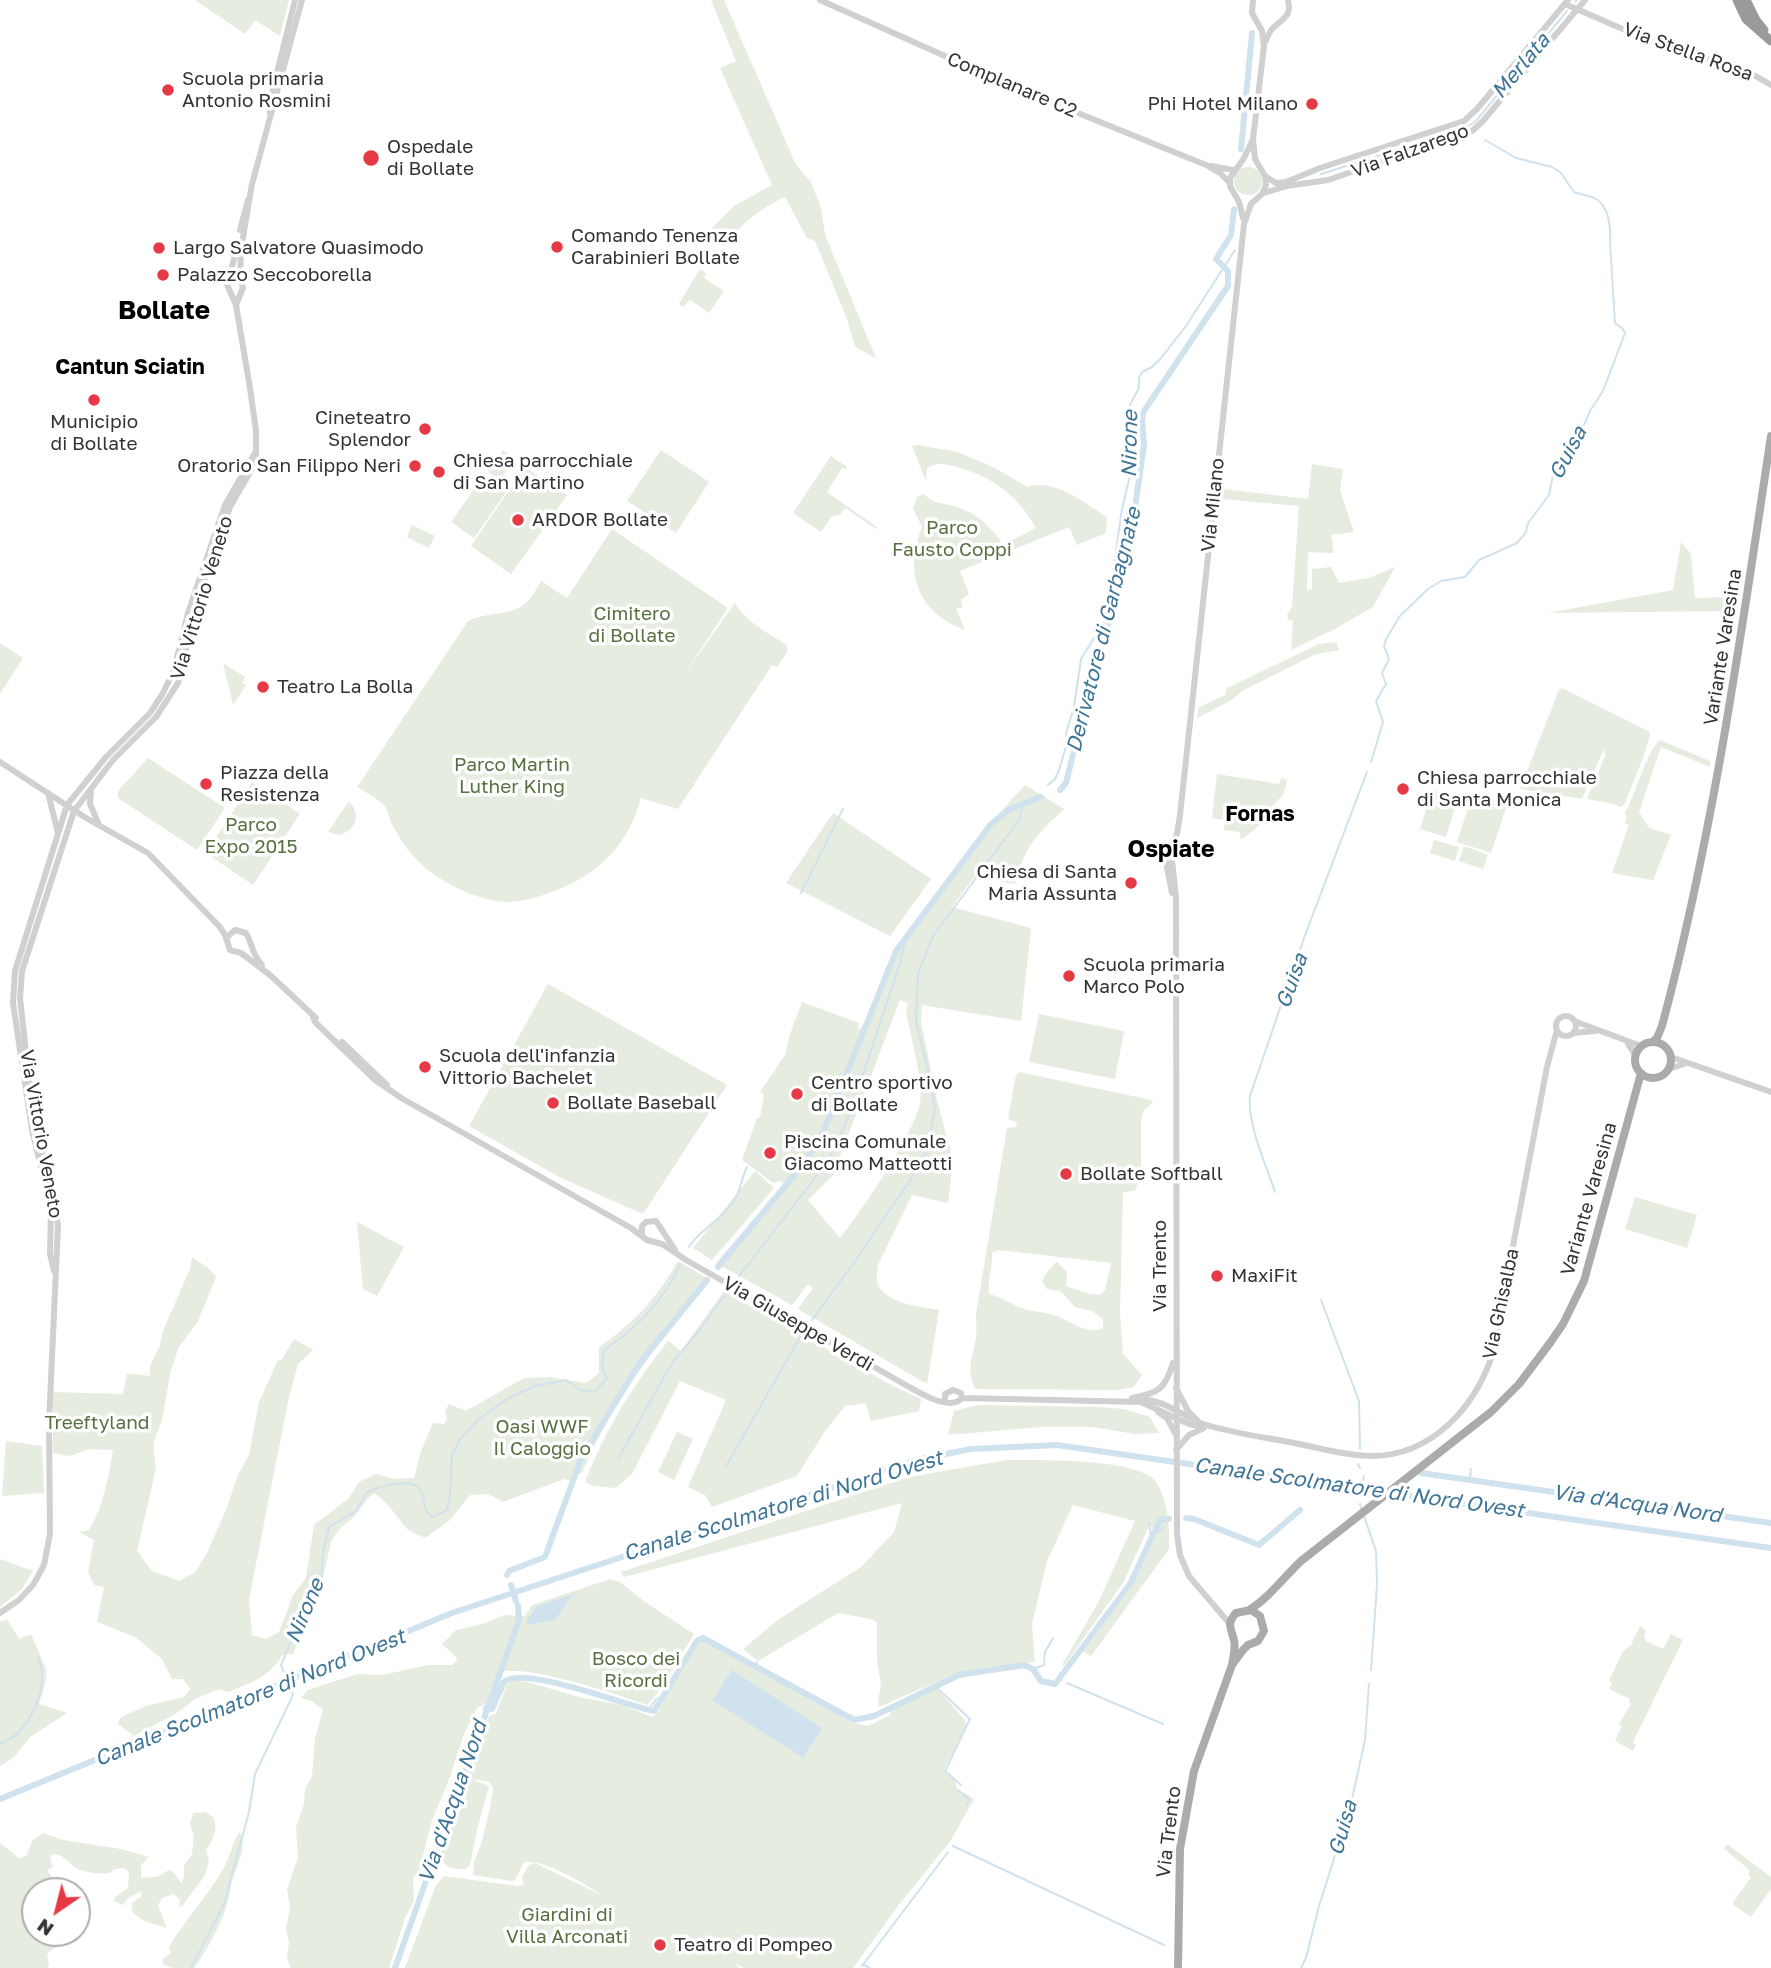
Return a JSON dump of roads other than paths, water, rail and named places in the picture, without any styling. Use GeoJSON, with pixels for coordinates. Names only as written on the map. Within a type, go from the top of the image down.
{"type":"FeatureCollection","features":[{"type":"Feature","properties":{"kind":"highway"},"geometry":{"type":"LineString","coordinates":[[1737,0],[1746,19],[1771,41]]}},
{"type":"Feature","properties":{"kind":"highway"},"geometry":{"type":"LineString","coordinates":[[1746,0],[1756,20],[1771,35]]}},
{"type":"Feature","properties":{"kind":"main road","name":"Variante Varesina"},"geometry":{"type":"LineString","coordinates":[[1652,1042],[1657,1038],[1662,1026],[1702,860],[1721,763],[1771,436]]}},
{"type":"Feature","properties":{"kind":"main road","name":"Variante Varesina"},"geometry":{"type":"LineString","coordinates":[[1662,1026],[1665,1046],[1671,1057]]}},
{"type":"Feature","properties":{"kind":"main road"},"geometry":{"type":"LineString","coordinates":[[1636,1056],[1641,1046],[1652,1042],[1665,1046]]}},
{"type":"Feature","properties":{"kind":"main road","name":"Variante Varesina"},"geometry":{"type":"LineString","coordinates":[[1249,1610],[1266,1598],[1285,1575],[1491,1412],[1519,1384],[1563,1324],[1584,1281],[1637,1092],[1641,1073],[1637,1067],[1636,1056]]}},
{"type":"Feature","properties":{"kind":"main road"},"geometry":{"type":"LineString","coordinates":[[1669,1069],[1671,1057]]}},
{"type":"Feature","properties":{"kind":"main road","name":"Variante Varesina"},"geometry":{"type":"LineString","coordinates":[[1637,1092],[1652,1078],[1660,1077],[1669,1069]]}},
{"type":"Feature","properties":{"kind":"main road"},"geometry":{"type":"LineString","coordinates":[[1641,1073],[1652,1078]]}},
{"type":"Feature","properties":{"kind":"main road","name":"Variante Varesina"},"geometry":{"type":"LineString","coordinates":[[1260,1616],[1266,1598]]}},
{"type":"Feature","properties":{"kind":"main road"},"geometry":{"type":"LineString","coordinates":[[1229,1623],[1236,1613],[1249,1610],[1260,1616]]}},
{"type":"Feature","properties":{"kind":"main road","name":"Via Trento"},"geometry":{"type":"LineString","coordinates":[[1232,1665],[1248,1645],[1258,1641],[1262,1635],[1264,1626],[1260,1616]]}},
{"type":"Feature","properties":{"kind":"main road","name":"Via Trento"},"geometry":{"type":"LineString","coordinates":[[1178,1968],[1178,1885],[1185,1814],[1200,1748],[1232,1665],[1234,1640],[1229,1623]]}},
{"type":"Feature","properties":{"kind":"main road"},"geometry":{"type":"LineString","coordinates":[[1234,1640],[1248,1645]]}},
{"type":"Feature","properties":{"kind":"street"},"geometry":{"type":"LineString","coordinates":[[270,113],[269,105],[295,0]]}},
{"type":"Feature","properties":{"kind":"street"},"geometry":{"type":"LineString","coordinates":[[236,305],[243,288],[240,279],[241,249],[250,195],[302,0]]}},
{"type":"Feature","properties":{"kind":"street","name":"Complanare C2"},"geometry":{"type":"LineString","coordinates":[[820,0],[1002,82],[1206,165],[1229,182]]}},
{"type":"Feature","properties":{"kind":"street"},"geometry":{"type":"LineString","coordinates":[[1252,139],[1255,159],[1265,176],[1266,185],[1260,195],[1245,200],[1231,190],[1229,182],[1235,168],[1248,151],[1252,139],[1264,46],[1262,31],[1251,8],[1253,0]]}},
{"type":"Feature","properties":{"kind":"street"},"geometry":{"type":"LineString","coordinates":[[1264,46],[1272,29],[1288,13],[1288,0]]}},
{"type":"Feature","properties":{"kind":"street","name":"Via Falzarego"},"geometry":{"type":"LineString","coordinates":[[1260,195],[1287,186],[1328,180],[1472,131],[1585,0]]}},
{"type":"Feature","properties":{"kind":"street","name":"Via Falzarego"},"geometry":{"type":"LineString","coordinates":[[1265,176],[1273,182],[1283,183],[1320,168],[1464,121],[1567,2]]}},
{"type":"Feature","properties":{"kind":"street","name":"Via Stella Rosa"},"geometry":{"type":"LineString","coordinates":[[1567,2],[1577,10],[1662,46],[1745,70],[1771,85]]}},
{"type":"Feature","properties":{"kind":"street"},"geometry":{"type":"LineString","coordinates":[[1256,19],[1268,26],[1278,25]]}},
{"type":"Feature","properties":{"kind":"street"},"geometry":{"type":"LineString","coordinates":[[1235,168],[1248,163],[1259,167]]}},
{"type":"Feature","properties":{"kind":"street","name":"Complanare C2"},"geometry":{"type":"LineString","coordinates":[[1206,165],[1235,168]]}},
{"type":"Feature","properties":{"kind":"street"},"geometry":{"type":"LineString","coordinates":[[250,195],[245,205],[231,271],[227,273],[225,280],[236,305],[256,431],[256,451]]}},
{"type":"Feature","properties":{"kind":"street","name":"Via Milano"},"geometry":{"type":"LineString","coordinates":[[1169,846],[1183,786],[1244,224],[1251,204],[1260,195]]}},
{"type":"Feature","properties":{"kind":"street","name":"Via Milano"},"geometry":{"type":"LineString","coordinates":[[1237,196],[1244,224]]}},
{"type":"Feature","properties":{"kind":"street"},"geometry":{"type":"LineString","coordinates":[[231,271],[240,279]]}},
{"type":"Feature","properties":{"kind":"street"},"geometry":{"type":"LineString","coordinates":[[231,293],[239,295]]}},
{"type":"Feature","properties":{"kind":"street","name":"Via Vittorio Veneto"},"geometry":{"type":"LineString","coordinates":[[55,1274],[50,1254],[51,1208],[32,1130],[13,995],[20,954],[67,805],[106,757],[150,713],[163,693],[174,670],[205,559],[230,496],[256,451]]}},
{"type":"Feature","properties":{"kind":"street","name":"Via Vittorio Veneto"},"geometry":{"type":"LineString","coordinates":[[55,1274],[58,1258],[57,1216],[36,1125],[20,998],[26,956],[74,811],[92,786],[156,717],[178,682],[198,599],[232,504],[255,465],[256,451]]}},
{"type":"Feature","properties":{"kind":"street"},"geometry":{"type":"LineString","coordinates":[[0,762],[74,811],[151,856],[219,926],[230,950],[241,953],[270,975]]}},
{"type":"Feature","properties":{"kind":"street"},"geometry":{"type":"LineString","coordinates":[[92,786],[90,804],[100,827]]}},
{"type":"Feature","properties":{"kind":"street"},"geometry":{"type":"LineString","coordinates":[[47,791],[59,835]]}},
{"type":"Feature","properties":{"kind":"street"},"geometry":{"type":"LineString","coordinates":[[1169,846],[1174,853],[1169,861],[1161,860],[1158,855],[1161,847],[1169,846]]}},
{"type":"Feature","properties":{"kind":"street","name":"Via Trento"},"geometry":{"type":"LineString","coordinates":[[1169,861],[1174,871],[1177,1534],[1180,1555],[1196,1586],[1217,1606],[1229,1623]]}},
{"type":"Feature","properties":{"kind":"street"},"geometry":{"type":"LineString","coordinates":[[201,908],[233,931]]}},
{"type":"Feature","properties":{"kind":"street"},"geometry":{"type":"LineString","coordinates":[[226,938],[233,931],[246,933],[254,956],[270,975],[375,1080],[647,1240],[654,1241],[660,1237],[662,1231],[656,1221],[650,1220],[644,1224],[611,1218]]}},
{"type":"Feature","properties":{"kind":"street"},"geometry":{"type":"LineString","coordinates":[[241,953],[247,949],[250,942]]}},
{"type":"Feature","properties":{"kind":"street"},"geometry":{"type":"LineString","coordinates":[[1602,1032],[1580,1031],[1569,1034],[1557,1031],[1556,1025],[1560,1018],[1567,1017],[1574,1021],[1602,1032],[1627,1043],[1641,1046]]}},
{"type":"Feature","properties":{"kind":"street"},"geometry":{"type":"LineString","coordinates":[[1551,1053],[1559,1041],[1575,1027],[1574,1021]]}},
{"type":"Feature","properties":{"kind":"street","name":"Via Ghisalba"},"geometry":{"type":"LineString","coordinates":[[1175,1414],[1206,1426],[1340,1452],[1376,1456],[1419,1444],[1444,1429],[1461,1412],[1478,1390],[1492,1356],[1557,1031]]}},
{"type":"Feature","properties":{"kind":"street"},"geometry":{"type":"LineString","coordinates":[[1627,1043],[1636,1056]]}},
{"type":"Feature","properties":{"kind":"street"},"geometry":{"type":"LineString","coordinates":[[1671,1057],[1771,1092]]}},
{"type":"Feature","properties":{"kind":"street"},"geometry":{"type":"LineString","coordinates":[[1669,1069],[1689,1064]]}},
{"type":"Feature","properties":{"kind":"street"},"geometry":{"type":"LineString","coordinates":[[642,1235],[644,1224]]}},
{"type":"Feature","properties":{"kind":"street","name":"Via Giuseppe Verdi"},"geometry":{"type":"LineString","coordinates":[[662,1231],[677,1253]]}},
{"type":"Feature","properties":{"kind":"street","name":"Via Giuseppe Verdi"},"geometry":{"type":"LineString","coordinates":[[654,1241],[920,1393],[944,1398],[949,1391],[956,1390],[962,1398]]}},
{"type":"Feature","properties":{"kind":"street"},"geometry":{"type":"LineString","coordinates":[[0,1613],[19,1600],[33,1585],[44,1565],[49,1545],[49,1423],[55,1274]]}},
{"type":"Feature","properties":{"kind":"street"},"geometry":{"type":"LineString","coordinates":[[1116,1400],[1156,1393],[1163,1387],[1175,1355]]}},
{"type":"Feature","properties":{"kind":"street"},"geometry":{"type":"LineString","coordinates":[[1175,1386],[1188,1411],[1206,1426],[1189,1435],[1176,1450]]}},
{"type":"Feature","properties":{"kind":"street"},"geometry":{"type":"LineString","coordinates":[[1136,1397],[1154,1400],[1175,1414]]}},
{"type":"Feature","properties":{"kind":"street"},"geometry":{"type":"LineString","coordinates":[[944,1398],[955,1404],[962,1398],[1116,1400],[1141,1402],[1175,1414]]}},
{"type":"Feature","properties":{"kind":"street"},"geometry":{"type":"LineString","coordinates":[[1116,1400],[1138,1404],[1164,1415],[1176,1436]]}},
{"type":"Feature","properties":{"kind":"street","name":"Via Trento"},"geometry":{"type":"LineString","coordinates":[[1217,1606],[1236,1613]]}},
{"type":"Feature","properties":{"kind":"water"},"geometry":{"type":"Polygon","coordinates":[[[577,1593],[570,1598],[555,1620],[527,1625],[526,1621],[537,1606],[577,1593]]]}},
{"type":"Feature","properties":{"kind":"water"},"geometry":{"type":"Polygon","coordinates":[[[732,1670],[822,1728],[803,1758],[712,1700],[732,1670]]]}},
{"type":"Feature","properties":{"kind":"waterway","name":"Nirone"},"geometry":{"type":"LineString","coordinates":[[1321,174],[1465,128],[1475,122],[1567,11]]}},
{"type":"Feature","properties":{"kind":"waterway","name":"Derivatore di Garbagnate"},"geometry":{"type":"LineString","coordinates":[[1241,149],[1252,33]]}},
{"type":"Feature","properties":{"kind":"waterway","name":"Guisa"},"geometry":{"type":"LineString","coordinates":[[1371,762],[1383,722],[1376,701],[1386,684],[1382,673],[1389,659],[1384,646],[1386,639],[1400,616],[1428,589],[1441,581],[1465,577],[1479,560],[1517,543],[1526,532],[1528,523],[1549,495],[1553,475],[1564,465],[1566,451],[1603,391],[1625,333],[1615,323],[1610,230],[1604,207],[1594,198],[1574,192],[1561,173],[1552,167],[1516,158],[1485,140]]}},
{"type":"Feature","properties":{"kind":"waterway","name":"Derivatore di Garbagnate"},"geometry":{"type":"LineString","coordinates":[[1060,790],[1066,783],[1091,681],[1115,603],[1133,521],[1144,445],[1144,411],[1228,286],[1228,271],[1216,259],[1231,235],[1234,209]]}},
{"type":"Feature","properties":{"kind":"waterway","name":"Nirone"},"geometry":{"type":"LineString","coordinates":[[1048,785],[1055,779],[1067,743],[1066,733],[1074,707],[1081,659],[1106,619],[1122,509],[1133,463],[1134,442],[1127,428],[1126,412],[1139,388],[1142,372],[1161,358],[1186,326],[1235,250]]}},
{"type":"Feature","properties":{"kind":"waterway","name":"Guisa"},"geometry":{"type":"LineString","coordinates":[[1275,1192],[1254,1131],[1250,1096],[1304,938],[1367,772]]}},
{"type":"Feature","properties":{"kind":"waterway","name":"Derivatore di Garbagnate"},"geometry":{"type":"LineString","coordinates":[[718,1267],[820,1140],[896,951],[991,824],[1010,809],[1041,797]]}},
{"type":"Feature","properties":{"kind":"waterway"},"geometry":{"type":"LineString","coordinates":[[812,1320],[909,1182],[927,1151],[935,1109],[916,1021],[918,973],[933,936],[1019,820],[1023,804]]}},
{"type":"Feature","properties":{"kind":"waterway","name":"Nirone"},"geometry":{"type":"LineString","coordinates":[[801,893],[843,809]]}},
{"type":"Feature","properties":{"kind":"waterway"},"geometry":{"type":"LineString","coordinates":[[737,1279],[835,1148],[850,1113],[906,938]]}},
{"type":"Feature","properties":{"kind":"waterway","name":"Nirone"},"geometry":{"type":"LineString","coordinates":[[689,1247],[730,1206],[747,1167]]}},
{"type":"Feature","properties":{"kind":"waterway","name":"Nirone"},"geometry":{"type":"LineString","coordinates":[[191,1968],[224,1904],[249,1812],[255,1774],[293,1695],[281,1665],[306,1606],[321,1580],[323,1552],[329,1527],[356,1511],[367,1492],[397,1484],[405,1483],[418,1488],[426,1510],[433,1517],[447,1510],[452,1455],[461,1438],[480,1418],[509,1398],[535,1386],[566,1380],[580,1390],[594,1392],[607,1378],[602,1368],[604,1350],[648,1313],[666,1290],[680,1265]]}},
{"type":"Feature","properties":{"kind":"waterway","name":"Derivatore di Garbagnate"},"geometry":{"type":"LineString","coordinates":[[507,1575],[509,1571],[545,1557],[581,1459],[639,1364],[707,1280]]}},
{"type":"Feature","properties":{"kind":"waterway"},"geometry":{"type":"LineString","coordinates":[[618,1459],[672,1363],[728,1291]]}},
{"type":"Feature","properties":{"kind":"waterway","name":"Guisa"},"geometry":{"type":"LineString","coordinates":[[1321,1300],[1359,1401],[1360,1449]]}},
{"type":"Feature","properties":{"kind":"waterway"},"geometry":{"type":"LineString","coordinates":[[726,1466],[802,1334]]}},
{"type":"Feature","properties":{"kind":"waterway","name":"Canale Scolmatore di Nord Ovest"},"geometry":{"type":"LineString","coordinates":[[0,1799],[452,1613],[916,1460],[971,1449],[1057,1445],[1771,1548]]}},
{"type":"Feature","properties":{"kind":"waterway","name":"Guisa"},"geometry":{"type":"LineString","coordinates":[[1358,1464],[1360,1468]]}},
{"type":"Feature","properties":{"kind":"waterway"},"geometry":{"type":"LineString","coordinates":[[1470,1479],[1471,1469]]}},
{"type":"Feature","properties":{"kind":"waterway","name":"Via d'Acqua Nord"},"geometry":{"type":"LineString","coordinates":[[1421,1473],[1771,1523]]}},
{"type":"Feature","properties":{"kind":"waterway","name":"Guisa"},"geometry":{"type":"LineString","coordinates":[[1361,1495],[1364,1476]]}},
{"type":"Feature","properties":{"kind":"waterway","name":"Guisa"},"geometry":{"type":"LineString","coordinates":[[1360,1504],[1362,1511]]}},
{"type":"Feature","properties":{"kind":"waterway","name":"Via d'Acqua Nord"},"geometry":{"type":"LineString","coordinates":[[1186,1518],[1259,1545],[1300,1510]]}},
{"type":"Feature","properties":{"kind":"waterway","name":"Guisa"},"geometry":{"type":"LineString","coordinates":[[1364,1516],[1376,1551],[1377,1585],[1371,1670]]}},
{"type":"Feature","properties":{"kind":"waterway","name":"Via d'Acqua Nord"},"geometry":{"type":"LineString","coordinates":[[486,1708],[492,1709],[504,1682],[515,1678],[553,1682],[654,1711],[697,1641],[703,1638],[854,1720],[874,1716],[959,1675],[1024,1665],[1033,1669],[1041,1681],[1055,1684],[1130,1584],[1160,1520],[1169,1519]]}},
{"type":"Feature","properties":{"kind":"waterway"},"geometry":{"type":"LineString","coordinates":[[1149,1523],[1151,1539]]}},
{"type":"Feature","properties":{"kind":"waterway","name":"Via d'Acqua Nord"},"geometry":{"type":"LineString","coordinates":[[1153,1535],[1164,1527]]}},
{"type":"Feature","properties":{"kind":"waterway","name":"Canale Scolmatore di Nord Ovest"},"geometry":{"type":"LineString","coordinates":[[511,1585],[516,1601]]}},
{"type":"Feature","properties":{"kind":"waterway","name":"Via d'Acqua Nord"},"geometry":{"type":"LineString","coordinates":[[395,1968],[519,1620],[518,1606]]}},
{"type":"Feature","properties":{"kind":"waterway"},"geometry":{"type":"LineString","coordinates":[[1033,1669],[1044,1665],[1045,1652],[1053,1638]]}},
{"type":"Feature","properties":{"kind":"waterway"},"geometry":{"type":"LineString","coordinates":[[0,1744],[19,1732],[31,1716],[41,1686],[38,1657]]}},
{"type":"Feature","properties":{"kind":"waterway"},"geometry":{"type":"LineString","coordinates":[[1067,1683],[1163,1724]]}},
{"type":"Feature","properties":{"kind":"waterway","name":"Guisa"},"geometry":{"type":"LineString","coordinates":[[1301,1968],[1350,1808],[1365,1740],[1369,1684]]}},
{"type":"Feature","properties":{"kind":"waterway"},"geometry":{"type":"LineString","coordinates":[[935,1686],[970,1719],[945,1771],[961,1785]]}},
{"type":"Feature","properties":{"kind":"waterway"},"geometry":{"type":"LineString","coordinates":[[648,1710],[657,1698]]}},
{"type":"Feature","properties":{"kind":"waterway"},"geometry":{"type":"LineString","coordinates":[[958,1790],[969,1799],[966,1805]]}},
{"type":"Feature","properties":{"kind":"waterway"},"geometry":{"type":"LineString","coordinates":[[953,1846],[1164,1945]]}},
{"type":"Feature","properties":{"kind":"waterway"},"geometry":{"type":"LineString","coordinates":[[862,1966],[948,1852]]}},
{"type":"Feature","properties":{"kind":"waterway"},"geometry":{"type":"LineString","coordinates":[[864,1965],[870,1968]]}},
{"type":"Feature","properties":{"kind":"place","name":"Scuola primaria Antonio Rosmini"},"geometry":{"type":"Point","coordinates":[168,90]}},
{"type":"Feature","properties":{"kind":"place","name":"Phi Hotel Milano"},"geometry":{"type":"Point","coordinates":[1312,104]}},
{"type":"Feature","properties":{"kind":"place","name":"Ospedale di Bollate"},"geometry":{"type":"Point","coordinates":[371,158]}},
{"type":"Feature","properties":{"kind":"place","name":"Comando Tenenza Carabinieri Bollate"},"geometry":{"type":"Point","coordinates":[557,247]}},
{"type":"Feature","properties":{"kind":"place","name":"Largo Salvatore Quasimodo"},"geometry":{"type":"Point","coordinates":[159,248]}},
{"type":"Feature","properties":{"kind":"place","name":"Palazzo Seccoborella"},"geometry":{"type":"Point","coordinates":[163,275]}},
{"type":"Feature","properties":{"kind":"place","name":"Municipio di Bollate"},"geometry":{"type":"Point","coordinates":[94,400]}},
{"type":"Feature","properties":{"kind":"place","name":"Cineteatro Splendor"},"geometry":{"type":"Point","coordinates":[425,429]}},
{"type":"Feature","properties":{"kind":"place","name":"Oratorio San Filippo Neri"},"geometry":{"type":"Point","coordinates":[415,466]}},
{"type":"Feature","properties":{"kind":"place","name":"Chiesa parrocchiale di San Martino"},"geometry":{"type":"Point","coordinates":[439,472]}},
{"type":"Feature","properties":{"kind":"place","name":"ARDOR Bollate"},"geometry":{"type":"Point","coordinates":[518,520]}},
{"type":"Feature","properties":{"kind":"place","name":"Teatro La Bolla"},"geometry":{"type":"Point","coordinates":[263,687]}},
{"type":"Feature","properties":{"kind":"place","name":"Piazza della Resistenza"},"geometry":{"type":"Point","coordinates":[206,784]}},
{"type":"Feature","properties":{"kind":"place","name":"Chiesa parrocchiale di Santa Monica"},"geometry":{"type":"Point","coordinates":[1403,789]}},
{"type":"Feature","properties":{"kind":"place","name":"Chiesa di Santa Maria Assunta"},"geometry":{"type":"Point","coordinates":[1131,883]}},
{"type":"Feature","properties":{"kind":"place","name":"Scuola primaria Marco Polo"},"geometry":{"type":"Point","coordinates":[1069,976]}},
{"type":"Feature","properties":{"kind":"place","name":"Scuola dell'infanzia Vittorio Bachelet"},"geometry":{"type":"Point","coordinates":[425,1067]}},
{"type":"Feature","properties":{"kind":"place","name":"Centro sportivo di Bollate"},"geometry":{"type":"Point","coordinates":[797,1094]}},
{"type":"Feature","properties":{"kind":"place","name":"Bollate Baseball"},"geometry":{"type":"Point","coordinates":[553,1103]}},
{"type":"Feature","properties":{"kind":"place","name":"Piscina Comunale Giacomo Matteotti"},"geometry":{"type":"Point","coordinates":[770,1153]}},
{"type":"Feature","properties":{"kind":"place","name":"Bollate Softball"},"geometry":{"type":"Point","coordinates":[1066,1174]}},
{"type":"Feature","properties":{"kind":"place","name":"MaxiFit"},"geometry":{"type":"Point","coordinates":[1217,1276]}},
{"type":"Feature","properties":{"kind":"place","name":"Teatro di Pompeo"},"geometry":{"type":"Point","coordinates":[660,1945]}},
{"type":"Feature","properties":{"kind":"district","name":"Bollate"},"geometry":{"type":"Point","coordinates":[164,311]}},
{"type":"Feature","properties":{"kind":"district","name":"Cantun Sciatin"},"geometry":{"type":"Point","coordinates":[130,367]}},
{"type":"Feature","properties":{"kind":"district","name":"Fornas"},"geometry":{"type":"Point","coordinates":[1260,814]}},
{"type":"Feature","properties":{"kind":"district","name":"Ospiate"},"geometry":{"type":"Point","coordinates":[1171,850]}},
{"type":"Feature","properties":{"kind":"water label","name":"Merlata"},"geometry":{"type":"Point","coordinates":[1521,66]}},
{"type":"Feature","properties":{"kind":"park label","name":"Parco Fausto Coppi"},"geometry":{"type":"Point","coordinates":[952,539]}},
{"type":"Feature","properties":{"kind":"park label","name":"Cimitero di Bollate"},"geometry":{"type":"Point","coordinates":[632,625]}},
{"type":"Feature","properties":{"kind":"park label","name":"Parco Martin Luther King"},"geometry":{"type":"Point","coordinates":[512,776]}},
{"type":"Feature","properties":{"kind":"park label","name":"Parco Expo 2015"},"geometry":{"type":"Point","coordinates":[251,836]}},
{"type":"Feature","properties":{"kind":"park label","name":"Treeftyland"},"geometry":{"type":"Point","coordinates":[97,1423]}},
{"type":"Feature","properties":{"kind":"park label","name":"Oasi WWF Il Caloggio"},"geometry":{"type":"Point","coordinates":[542,1438]}},
{"type":"Feature","properties":{"kind":"park label","name":"Bosco dei Ricordi"},"geometry":{"type":"Point","coordinates":[636,1670]}},
{"type":"Feature","properties":{"kind":"park label","name":"Giardini di Villa Arconati"},"geometry":{"type":"Point","coordinates":[567,1926]}}]}
